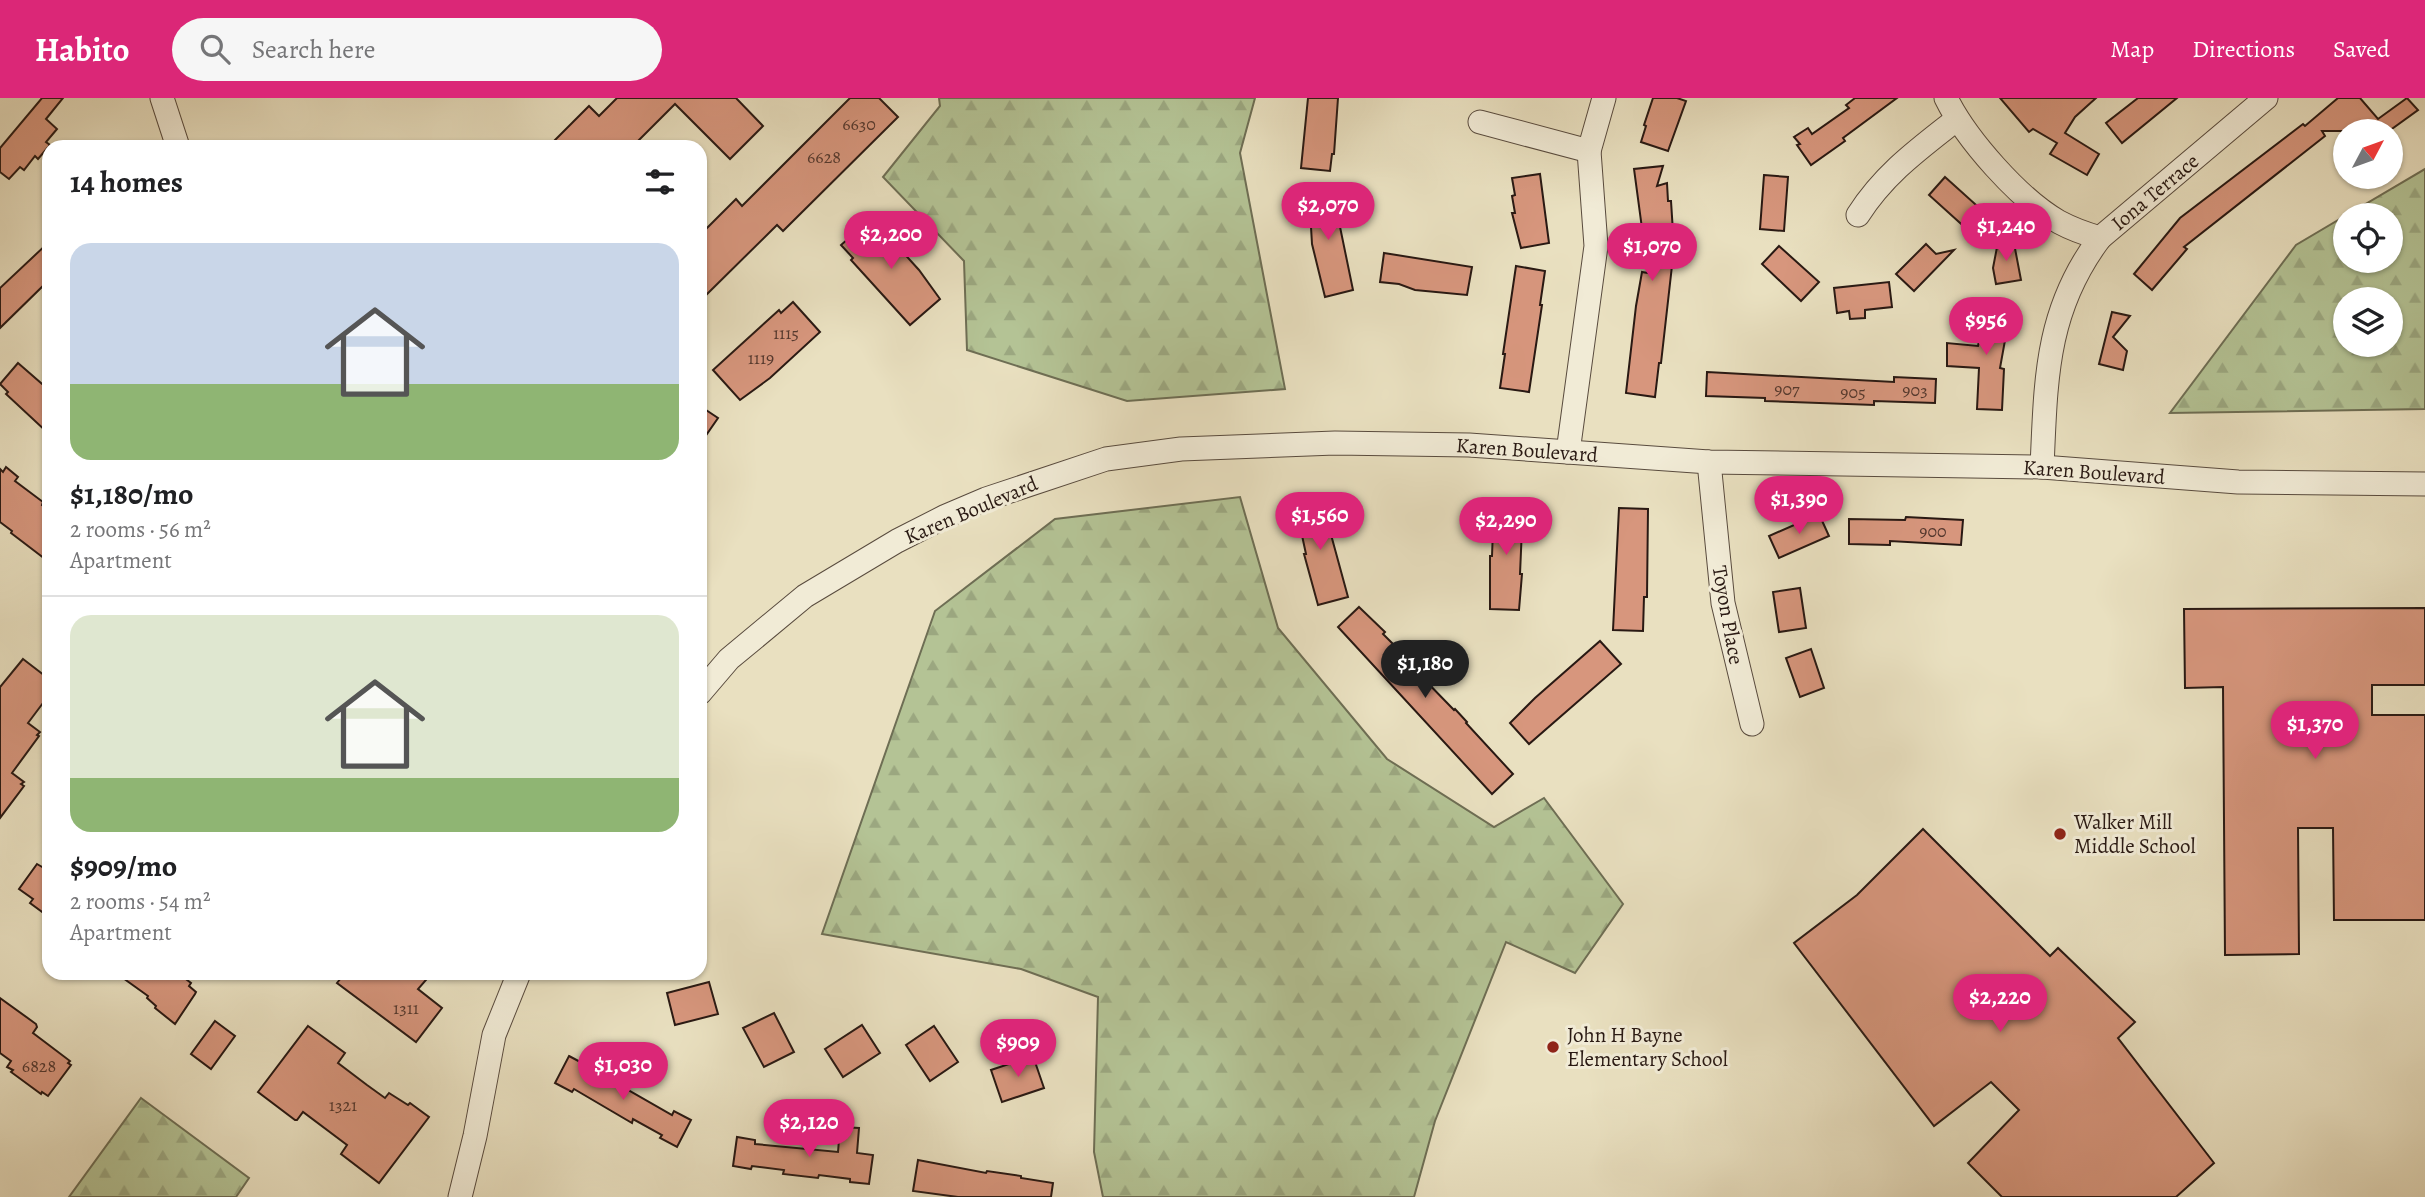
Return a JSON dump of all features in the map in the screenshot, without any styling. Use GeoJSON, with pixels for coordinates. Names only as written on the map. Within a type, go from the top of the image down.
{"type":"FeatureCollection","features":[{"type":"Feature","properties":{"kind":"street"},"geometry":{"type":"LineString","coordinates":[[162,98],[176,140]]}},
{"type":"Feature","properties":{"kind":"street"},"geometry":{"type":"LineString","coordinates":[[1568,452],[1596,246],[1589,151],[1604,98]]}},
{"type":"Feature","properties":{"kind":"street"},"geometry":{"type":"LineString","coordinates":[[1946,98],[1957,119],[1998,168],[2036,205],[2058,222],[2100,238]]}},
{"type":"Feature","properties":{"kind":"street","name":"Iona Terrace"},"geometry":{"type":"LineString","coordinates":[[2042,467],[2045,396],[2051,345],[2065,296],[2082,262],[2100,238],[2266,98]]}},
{"type":"Feature","properties":{"kind":"street"},"geometry":{"type":"LineString","coordinates":[[1858,215],[1896,167],[1957,119]]}},
{"type":"Feature","properties":{"kind":"street"},"geometry":{"type":"LineString","coordinates":[[1480,122],[1589,151]]}},
{"type":"Feature","properties":{"kind":"street","name":"Karen Boulevard"},"geometry":{"type":"LineString","coordinates":[[707,686],[729,659],[805,596],[897,541],[946,516],[986,499],[1106,459],[1181,449],[1335,443],[1469,445],[1709,462],[2042,467],[2238,482],[2425,484]]}},
{"type":"Feature","properties":{"kind":"street","name":"Toyon Place"},"geometry":{"type":"LineString","coordinates":[[1709,462],[1723,603],[1737,671],[1752,724]]}},
{"type":"Feature","properties":{"kind":"street"},"geometry":{"type":"LineString","coordinates":[[460,1197],[475,1136],[494,1035],[516,980]]}},
{"type":"Feature","properties":{"kind":"green space"},"geometry":{"type":"Polygon","coordinates":[[[939,98],[1255,98],[1240,153],[1285,389],[1127,401],[967,350],[964,261],[883,177],[940,106],[939,98]]]}},
{"type":"Feature","properties":{"kind":"green space"},"geometry":{"type":"Polygon","coordinates":[[[2425,169],[2425,409],[2170,413],[2296,245],[2333,223],[2333,273],[2403,273],[2403,203],[2367,203],[2391,189],[2403,189],[2403,182],[2425,169]]]}},
{"type":"Feature","properties":{"kind":"green space"},"geometry":{"type":"Polygon","coordinates":[[[1240,497],[1278,628],[1387,759],[1494,827],[1544,798],[1623,904],[1575,973],[1506,942],[1435,1121],[1414,1197],[1103,1197],[1094,1152],[1098,997],[1021,969],[822,934],[935,611],[1055,519],[1240,497]]]}},
{"type":"Feature","properties":{"kind":"green space"},"geometry":{"type":"Polygon","coordinates":[[[141,1098],[249,1178],[236,1197],[69,1197],[141,1098]]]}},
{"type":"Feature","properties":{"kind":"building"},"geometry":{"type":"Polygon","coordinates":[[[42,98],[63,98],[46,119],[57,129],[48,140],[42,140],[42,154],[38,159],[35,156],[24,170],[20,167],[9,179],[0,172],[0,148],[42,98]]]}},
{"type":"Feature","properties":{"kind":"building"},"geometry":{"type":"Polygon","coordinates":[[[617,98],[736,98],[763,126],[730,159],[675,104],[639,140],[555,140],[589,106],[599,116],[617,98]]]}},
{"type":"Feature","properties":{"kind":"building"},"geometry":{"type":"Polygon","coordinates":[[[850,98],[879,98],[898,117],[783,231],[777,225],[707,294],[707,228],[736,199],[742,206],[850,98]]]}},
{"type":"Feature","properties":{"kind":"building"},"geometry":{"type":"Polygon","coordinates":[[[1308,98],[1338,98],[1334,154],[1330,171],[1301,168],[1308,98]]]}},
{"type":"Feature","properties":{"kind":"building"},"geometry":{"type":"Polygon","coordinates":[[[1653,98],[1677,98],[1686,101],[1668,151],[1641,142],[1653,98]]]}},
{"type":"Feature","properties":{"kind":"building"},"geometry":{"type":"Polygon","coordinates":[[[1855,98],[1897,98],[1811,165],[1794,137],[1808,128],[1812,134],[1849,108],[1846,105],[1855,98]]]}},
{"type":"Feature","properties":{"kind":"building"},"geometry":{"type":"Polygon","coordinates":[[[2000,98],[2096,98],[2075,117],[2065,133],[2099,154],[2087,175],[2050,154],[2057,143],[2033,129],[2029,132],[2000,98]]]}},
{"type":"Feature","properties":{"kind":"building"},"geometry":{"type":"Polygon","coordinates":[[[2138,98],[2177,98],[2122,143],[2106,123],[2138,98]]]}},
{"type":"Feature","properties":{"kind":"building"},"geometry":{"type":"Polygon","coordinates":[[[2338,98],[2360,98],[2378,119],[2333,119],[2333,131],[2322,131],[2325,136],[2184,247],[2187,249],[2152,290],[2134,274],[2180,218],[2303,124],[2305,126],[2338,98]]]}},
{"type":"Feature","properties":{"kind":"building"},"geometry":{"type":"Polygon","coordinates":[[[2407,98],[2418,110],[2403,121],[2378,119],[2407,98]]]}},
{"type":"Feature","properties":{"kind":"building"},"geometry":{"type":"Polygon","coordinates":[[[1663,166],[1657,186],[1667,183],[1674,248],[1655,397],[1626,393],[1642,272],[1648,273],[1634,169],[1663,166]]]}},
{"type":"Feature","properties":{"kind":"building"},"geometry":{"type":"Polygon","coordinates":[[[1540,174],[1549,243],[1521,248],[1512,213],[1515,213],[1512,196],[1515,195],[1512,178],[1540,174]]]}},
{"type":"Feature","properties":{"kind":"building"},"geometry":{"type":"Polygon","coordinates":[[[1764,175],[1788,177],[1784,231],[1760,229],[1764,175]]]}},
{"type":"Feature","properties":{"kind":"building"},"geometry":{"type":"Polygon","coordinates":[[[1945,177],[1985,213],[1969,231],[1929,195],[1945,177]]]}},
{"type":"Feature","properties":{"kind":"building"},"geometry":{"type":"Polygon","coordinates":[[[1331,187],[1341,222],[1353,290],[1325,297],[1303,193],[1331,187]]]}},
{"type":"Feature","properties":{"kind":"building"},"geometry":{"type":"Polygon","coordinates":[[[872,218],[919,270],[940,299],[910,325],[851,260],[853,258],[841,245],[872,218]]]}},
{"type":"Feature","properties":{"kind":"building"},"geometry":{"type":"Polygon","coordinates":[[[2013,238],[2021,280],[1996,284],[1993,268],[1998,242],[2013,238]]]}},
{"type":"Feature","properties":{"kind":"building"},"geometry":{"type":"Polygon","coordinates":[[[1926,244],[1936,254],[1954,250],[1914,291],[1896,274],[1926,244]]]}},
{"type":"Feature","properties":{"kind":"building"},"geometry":{"type":"Polygon","coordinates":[[[1779,246],[1819,282],[1801,301],[1762,264],[1779,246]]]}},
{"type":"Feature","properties":{"kind":"building"},"geometry":{"type":"Polygon","coordinates":[[[42,249],[42,287],[0,328],[0,288],[42,249]]]}},
{"type":"Feature","properties":{"kind":"building"},"geometry":{"type":"Polygon","coordinates":[[[1384,253],[1472,267],[1467,295],[1415,290],[1399,284],[1380,282],[1384,253]]]}},
{"type":"Feature","properties":{"kind":"building"},"geometry":{"type":"Polygon","coordinates":[[[1516,266],[1545,271],[1529,392],[1500,388],[1516,266]]]}},
{"type":"Feature","properties":{"kind":"building"},"geometry":{"type":"Polygon","coordinates":[[[1889,282],[1892,307],[1865,310],[1865,318],[1850,319],[1849,311],[1837,313],[1834,288],[1889,282]]]}},
{"type":"Feature","properties":{"kind":"building"},"geometry":{"type":"Polygon","coordinates":[[[793,302],[820,332],[770,378],[740,400],[713,370],[779,310],[781,313],[793,302]]]}},
{"type":"Feature","properties":{"kind":"building"},"geometry":{"type":"Polygon","coordinates":[[[1987,302],[2011,307],[2000,368],[2004,369],[2002,410],[1977,409],[1979,368],[1947,366],[1947,343],[1978,346],[1987,302]]]}},
{"type":"Feature","properties":{"kind":"building"},"geometry":{"type":"Polygon","coordinates":[[[2112,312],[2130,316],[2113,337],[2127,351],[2123,370],[2099,364],[2112,312]]]}},
{"type":"Feature","properties":{"kind":"building"},"geometry":{"type":"Polygon","coordinates":[[[18,363],[42,384],[42,427],[6,394],[8,392],[0,384],[18,363]]]}},
{"type":"Feature","properties":{"kind":"building"},"geometry":{"type":"Polygon","coordinates":[[[1707,372],[1894,382],[1894,377],[1936,379],[1935,403],[1874,401],[1874,405],[1706,396],[1707,372]]]}},
{"type":"Feature","properties":{"kind":"building"},"geometry":{"type":"Polygon","coordinates":[[[707,411],[718,418],[707,434],[707,411]]]}},
{"type":"Feature","properties":{"kind":"building"},"geometry":{"type":"Polygon","coordinates":[[[6,467],[18,477],[15,481],[42,501],[42,557],[0,522],[0,469],[3,472],[6,467]]]}},
{"type":"Feature","properties":{"kind":"building"},"geometry":{"type":"Polygon","coordinates":[[[1321,496],[1348,597],[1318,605],[1304,554],[1295,503],[1321,496]]]}},
{"type":"Feature","properties":{"kind":"building"},"geometry":{"type":"Polygon","coordinates":[[[1494,503],[1523,505],[1519,610],[1490,609],[1494,503]]]}},
{"type":"Feature","properties":{"kind":"building"},"geometry":{"type":"Polygon","coordinates":[[[1619,508],[1648,509],[1647,597],[1644,597],[1643,631],[1613,630],[1619,508]]]}},
{"type":"Feature","properties":{"kind":"building"},"geometry":{"type":"Polygon","coordinates":[[[1819,514],[1829,536],[1779,558],[1769,536],[1819,514]]]}},
{"type":"Feature","properties":{"kind":"building"},"geometry":{"type":"Polygon","coordinates":[[[1906,517],[1963,520],[1961,545],[1890,541],[1890,545],[1849,544],[1849,519],[1905,520],[1906,517]]]}},
{"type":"Feature","properties":{"kind":"building"},"geometry":{"type":"Polygon","coordinates":[[[1800,588],[1806,628],[1779,632],[1773,592],[1800,588]]]}},
{"type":"Feature","properties":{"kind":"building"},"geometry":{"type":"Polygon","coordinates":[[[1359,607],[1385,632],[1383,634],[1420,671],[1418,673],[1455,709],[1513,774],[1492,794],[1338,627],[1359,607]]]}},
{"type":"Feature","properties":{"kind":"building"},"geometry":{"type":"Polygon","coordinates":[[[2425,608],[2425,685],[2372,685],[2372,715],[2425,715],[2425,920],[2334,920],[2333,828],[2298,828],[2299,954],[2225,955],[2223,687],[2185,688],[2184,609],[2425,608]]]}},
{"type":"Feature","properties":{"kind":"building"},"geometry":{"type":"Polygon","coordinates":[[[1600,641],[1621,664],[1529,744],[1510,723],[1600,641]]]}},
{"type":"Feature","properties":{"kind":"building"},"geometry":{"type":"Polygon","coordinates":[[[1811,649],[1824,688],[1800,697],[1786,658],[1811,649]]]}},
{"type":"Feature","properties":{"kind":"building"},"geometry":{"type":"Polygon","coordinates":[[[23,659],[42,674],[42,704],[28,723],[40,732],[37,735],[39,736],[12,773],[24,782],[21,784],[24,786],[0,818],[0,687],[23,659]]]}},
{"type":"Feature","properties":{"kind":"building"},"geometry":{"type":"Polygon","coordinates":[[[1923,829],[2050,956],[2058,948],[2135,1022],[2118,1038],[2214,1163],[2176,1197],[2002,1197],[1968,1163],[2019,1110],[1991,1082],[1934,1126],[1794,943],[1857,895],[1923,829]]]}},
{"type":"Feature","properties":{"kind":"building"},"geometry":{"type":"Polygon","coordinates":[[[37,864],[42,867],[42,912],[30,903],[33,899],[19,889],[37,864]]]}},
{"type":"Feature","properties":{"kind":"building"},"geometry":{"type":"Polygon","coordinates":[[[126,980],[187,980],[196,992],[175,1024],[155,1008],[148,996],[126,980]]]}},
{"type":"Feature","properties":{"kind":"building"},"geometry":{"type":"Polygon","coordinates":[[[339,980],[426,980],[418,989],[442,1008],[416,1042],[337,983],[339,980]]]}},
{"type":"Feature","properties":{"kind":"building"},"geometry":{"type":"Polygon","coordinates":[[[709,982],[718,1014],[675,1025],[667,993],[709,982]]]}},
{"type":"Feature","properties":{"kind":"building"},"geometry":{"type":"Polygon","coordinates":[[[0,998],[36,1024],[33,1033],[70,1061],[68,1063],[71,1065],[48,1096],[42,1092],[41,1094],[11,1072],[13,1070],[7,1067],[11,1061],[0,1053],[0,998]]]}},
{"type":"Feature","properties":{"kind":"building"},"geometry":{"type":"Polygon","coordinates":[[[774,1013],[794,1052],[764,1067],[743,1028],[774,1013]]]}},
{"type":"Feature","properties":{"kind":"building"},"geometry":{"type":"Polygon","coordinates":[[[215,1021],[235,1036],[211,1069],[191,1054],[215,1021]]]}},
{"type":"Feature","properties":{"kind":"building"},"geometry":{"type":"Polygon","coordinates":[[[862,1025],[880,1053],[843,1077],[825,1049],[862,1025]]]}},
{"type":"Feature","properties":{"kind":"building"},"geometry":{"type":"Polygon","coordinates":[[[308,1026],[345,1053],[338,1063],[367,1085],[385,1098],[389,1093],[408,1105],[410,1103],[429,1117],[379,1183],[341,1154],[347,1145],[303,1112],[295,1120],[258,1092],[308,1026]]]}},
{"type":"Feature","properties":{"kind":"building"},"geometry":{"type":"Polygon","coordinates":[[[934,1026],[958,1062],[930,1081],[906,1045],[934,1026]]]}},
{"type":"Feature","properties":{"kind":"building"},"geometry":{"type":"Polygon","coordinates":[[[569,1056],[586,1065],[584,1069],[613,1084],[614,1082],[672,1115],[674,1111],[691,1120],[677,1147],[633,1119],[632,1123],[574,1089],[572,1092],[555,1083],[569,1056]]]}},
{"type":"Feature","properties":{"kind":"building"},"geometry":{"type":"Polygon","coordinates":[[[1033,1056],[1044,1088],[1002,1102],[991,1070],[1033,1056]]]}},
{"type":"Feature","properties":{"kind":"building"},"geometry":{"type":"Polygon","coordinates":[[[840,1127],[859,1128],[857,1153],[873,1155],[869,1184],[819,1175],[818,1178],[783,1174],[784,1170],[733,1166],[737,1137],[755,1140],[755,1144],[838,1152],[840,1127]]]}},
{"type":"Feature","properties":{"kind":"building"},"geometry":{"type":"Polygon","coordinates":[[[918,1160],[1053,1183],[1051,1197],[958,1197],[913,1191],[918,1160]]]}},
{"type":"Feature","properties":{"kind":"place","name":"Walker Mill Middle School"},"geometry":{"type":"Point","coordinates":[2060,834]}},
{"type":"Feature","properties":{"kind":"place","name":"John H Bayne Elementary School"},"geometry":{"type":"Point","coordinates":[1553,1047]}}]}
